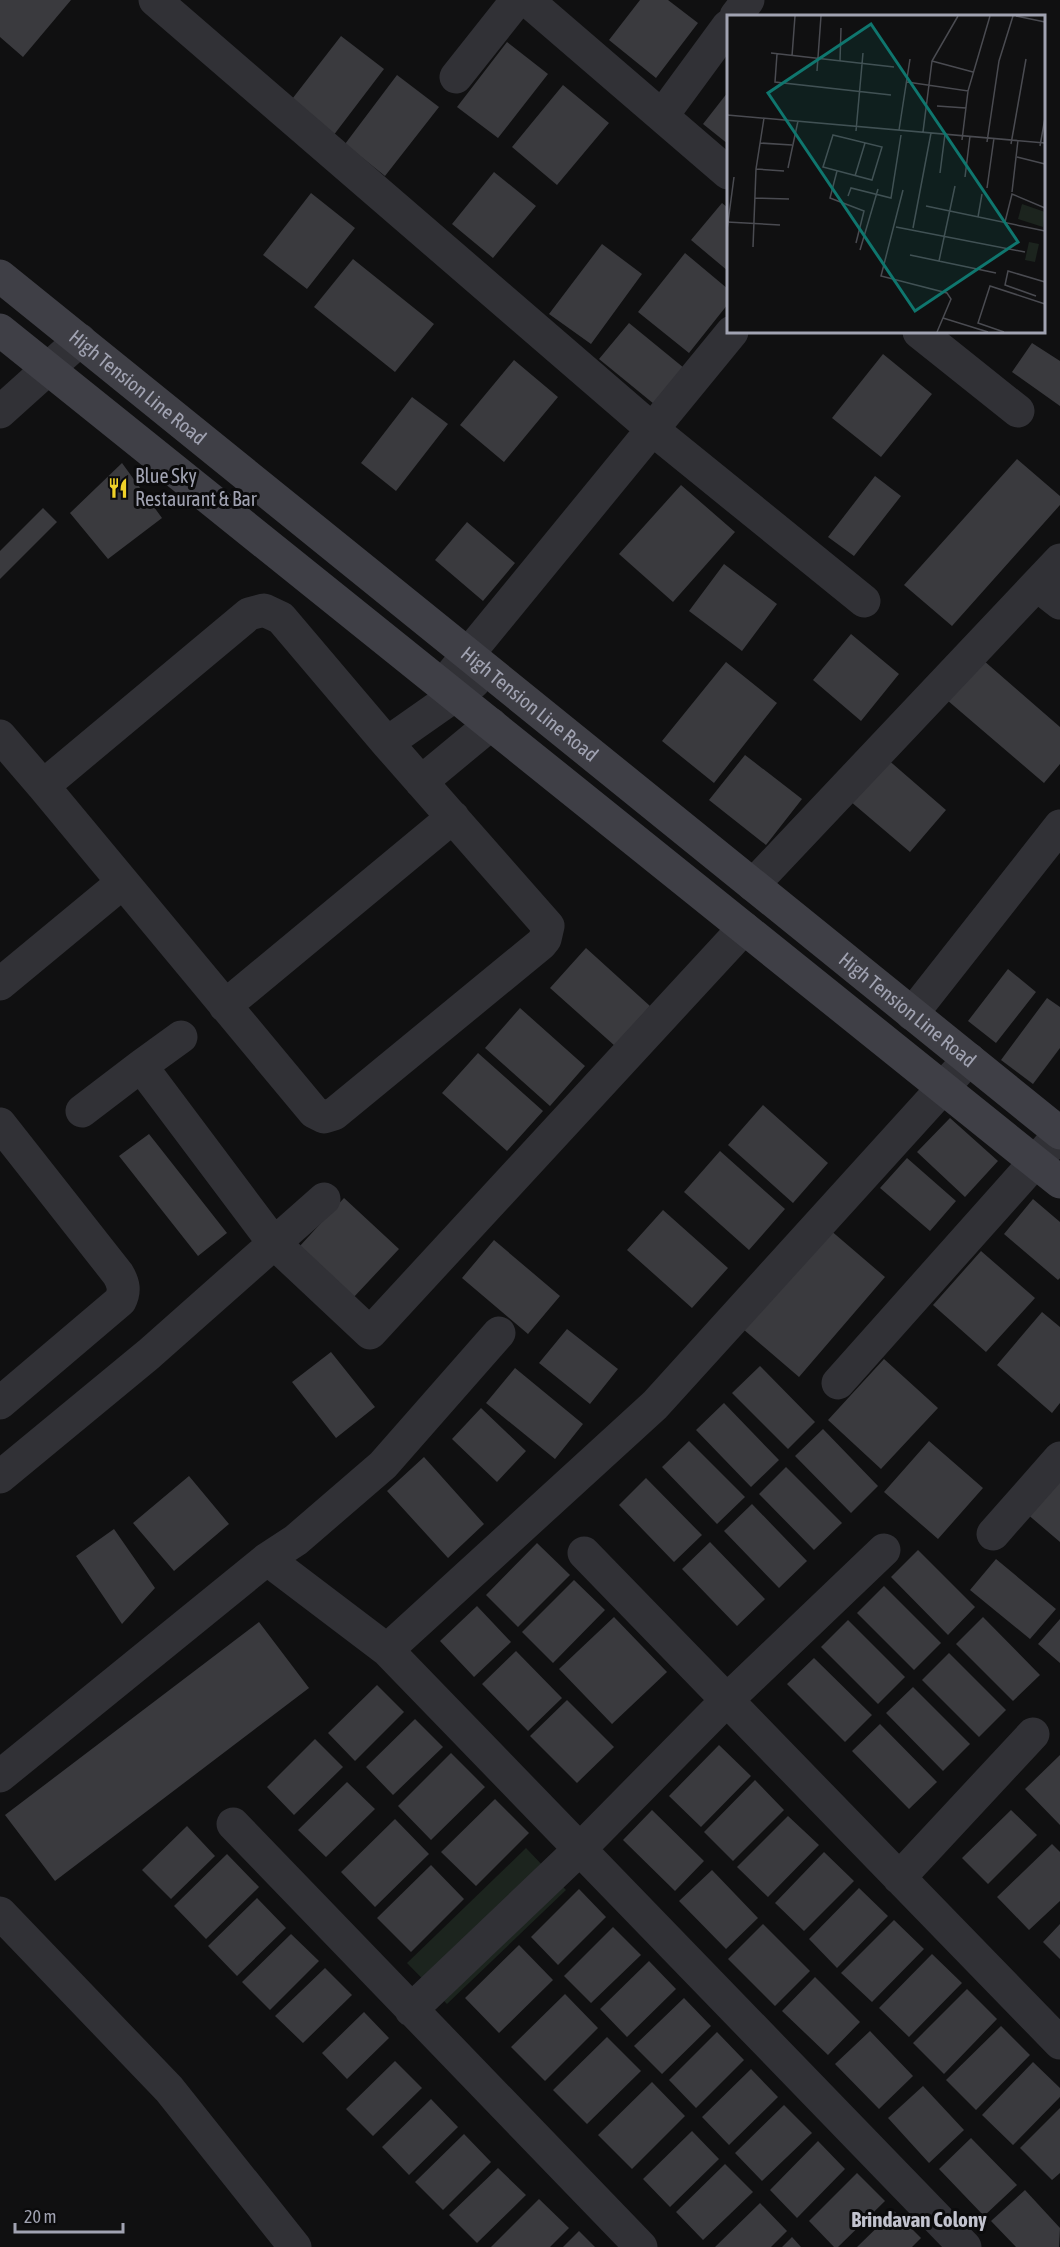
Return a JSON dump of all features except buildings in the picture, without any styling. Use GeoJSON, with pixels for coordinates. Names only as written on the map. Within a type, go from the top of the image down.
{"type":"FeatureCollection","features":[{"type":"Feature","properties":{"kind":"main road","name":"High Tension Line Road"},"geometry":{"type":"LineString","coordinates":[[0,276],[1060,1133]]}},
{"type":"Feature","properties":{"kind":"main road"},"geometry":{"type":"LineString","coordinates":[[0,330],[1048,1172]]}},
{"type":"Feature","properties":{"kind":"street"},"geometry":{"type":"LineString","coordinates":[[155,0],[652,429],[864,601]]}},
{"type":"Feature","properties":{"kind":"street"},"geometry":{"type":"LineString","coordinates":[[456,77],[517,0]]}},
{"type":"Feature","properties":{"kind":"street"},"geometry":{"type":"LineString","coordinates":[[527,0],[727,171]]}},
{"type":"Feature","properties":{"kind":"street"},"geometry":{"type":"LineString","coordinates":[[737,15],[748,0]]}},
{"type":"Feature","properties":{"kind":"street"},"geometry":{"type":"LineString","coordinates":[[662,116],[727,29]]}},
{"type":"Feature","properties":{"kind":"street"},"geometry":{"type":"LineString","coordinates":[[387,743],[449,691],[478,663],[652,429],[731,333]]}},
{"type":"Feature","properties":{"kind":"street"},"geometry":{"type":"LineString","coordinates":[[920,333],[1018,411]]}},
{"type":"Feature","properties":{"kind":"street"},"geometry":{"type":"LineString","coordinates":[[0,411],[80,340]]}},
{"type":"Feature","properties":{"kind":"street"},"geometry":{"type":"LineString","coordinates":[[753,885],[1048,594],[1060,560]]}},
{"type":"Feature","properties":{"kind":"street"},"geometry":{"type":"LineString","coordinates":[[0,736],[314,1112],[324,1117],[330,1116],[541,944],[547,932],[548,926],[544,920],[387,743],[281,618],[264,610],[255,611],[240,621],[43,786]]}},
{"type":"Feature","properties":{"kind":"street"},"geometry":{"type":"LineString","coordinates":[[421,782],[490,724]]}},
{"type":"Feature","properties":{"kind":"street"},"geometry":{"type":"LineString","coordinates":[[225,1006],[453,817]]}},
{"type":"Feature","properties":{"kind":"street"},"geometry":{"type":"LineString","coordinates":[[912,1014],[1060,826]]}},
{"type":"Feature","properties":{"kind":"street"},"geometry":{"type":"LineString","coordinates":[[0,984],[122,883]]}},
{"type":"Feature","properties":{"kind":"street"},"geometry":{"type":"LineString","coordinates":[[141,1066],[273,1242],[370,1333],[744,928]]}},
{"type":"Feature","properties":{"kind":"street"},"geometry":{"type":"LineString","coordinates":[[82,1111],[181,1037]]}},
{"type":"Feature","properties":{"kind":"street"},"geometry":{"type":"LineString","coordinates":[[387,1650],[655,1404],[969,1059]]}},
{"type":"Feature","properties":{"kind":"street"},"geometry":{"type":"LineString","coordinates":[[0,1124],[118,1274],[123,1283],[124,1293],[120,1301],[0,1402]]}},
{"type":"Feature","properties":{"kind":"street"},"geometry":{"type":"LineString","coordinates":[[838,1383],[1048,1172],[1060,1133]]}},
{"type":"Feature","properties":{"kind":"street"},"geometry":{"type":"LineString","coordinates":[[0,1477],[149,1354],[324,1199]]}},
{"type":"Feature","properties":{"kind":"street"},"geometry":{"type":"LineString","coordinates":[[0,1776],[267,1559],[296,1540],[383,1465],[499,1333]]}},
{"type":"Feature","properties":{"kind":"street"},"geometry":{"type":"LineString","coordinates":[[993,1534],[1060,1458]]}},
{"type":"Feature","properties":{"kind":"street"},"geometry":{"type":"LineString","coordinates":[[411,2010],[580,1849],[726,1701],[884,1550]]}},
{"type":"Feature","properties":{"kind":"street"},"geometry":{"type":"LineString","coordinates":[[584,1553],[1060,2043]]}},
{"type":"Feature","properties":{"kind":"street"},"geometry":{"type":"LineString","coordinates":[[267,1559],[387,1650],[965,2247]]}},
{"type":"Feature","properties":{"kind":"street"},"geometry":{"type":"LineString","coordinates":[[898,1878],[1033,1734]]}},
{"type":"Feature","properties":{"kind":"street"},"geometry":{"type":"LineString","coordinates":[[233,1824],[641,2247]]}},
{"type":"Feature","properties":{"kind":"street"},"geometry":{"type":"LineString","coordinates":[[0,1913],[169,2089],[295,2247]]}},
{"type":"Feature","properties":{"kind":"shaded area"},"geometry":{"type":"Polygon","coordinates":[[[526,1848],[566,1890],[447,2004],[407,1963],[526,1848]]]}},
{"type":"Feature","properties":{"kind":"place","name":"Blue Sky Restaurant & Bar"},"geometry":{"type":"Point","coordinates":[118,488]}},
{"type":"Feature","properties":{"kind":"district","name":"Brindavan Colony"},"geometry":{"type":"Point","coordinates":[919,2220]}}]}
